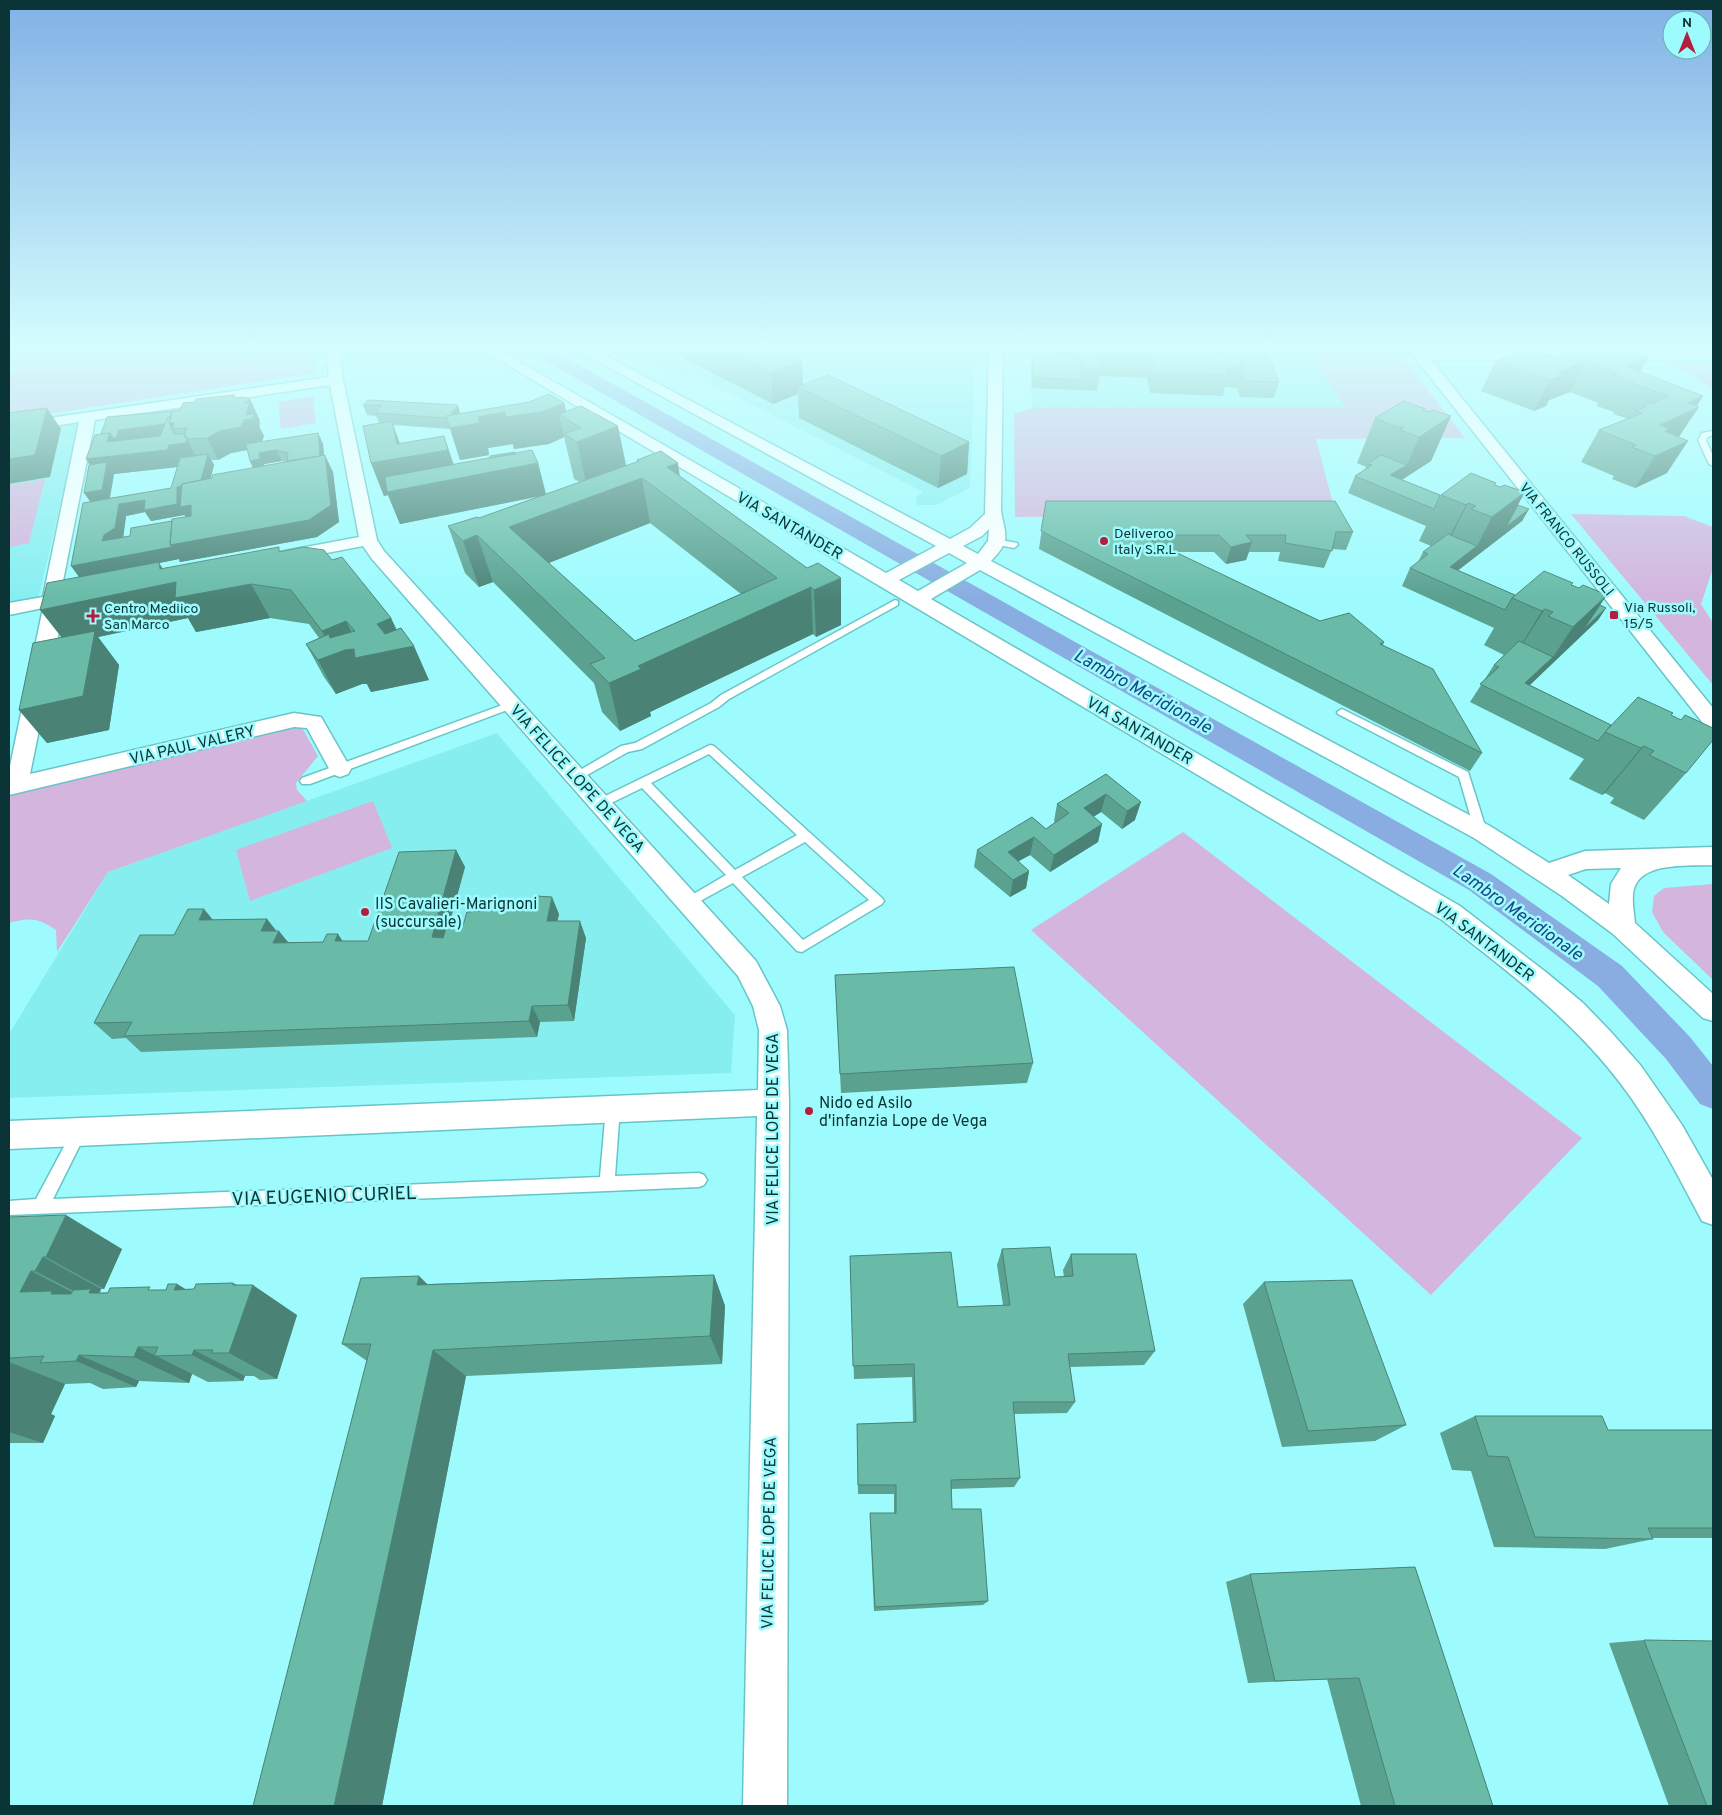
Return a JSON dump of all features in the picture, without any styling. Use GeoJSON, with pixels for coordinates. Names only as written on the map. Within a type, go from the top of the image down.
{"type":"FeatureCollection","features":[{"type":"Feature","properties":{"kind":"street","name":"VIA PAUL VALERY"},"geometry":{"type":"LineString","coordinates":[[85,430],[52,591],[52,617],[13,786],[306,719],[314,722],[340,769]]}},
{"type":"Feature","properties":{"kind":"street"},"geometry":{"type":"LineString","coordinates":[[266,559],[368,540],[346,430]]}},
{"type":"Feature","properties":{"kind":"street","name":"VIA SANTANDER"},"geometry":{"type":"LineString","coordinates":[[630,430],[923,596],[1451,913],[1538,980],[1573,1010],[1607,1047],[1631,1075],[1672,1136],[1713,1210]]}},
{"type":"Feature","properties":{"kind":"street"},"geometry":{"type":"LineString","coordinates":[[730,430],[976,566],[1481,832],[1547,873],[1622,927],[1713,1010]]}},
{"type":"Feature","properties":{"kind":"street"},"geometry":{"type":"LineString","coordinates":[[923,596],[976,566],[994,549],[998,530],[993,516],[995,430]]}},
{"type":"Feature","properties":{"kind":"street","name":"VIA FRANCO RUSSOLI"},"geometry":{"type":"LineString","coordinates":[[1480,430],[1713,722]]}},
{"type":"Feature","properties":{"kind":"street"},"geometry":{"type":"LineString","coordinates":[[890,578],[976,532],[993,516]]}},
{"type":"Feature","properties":{"kind":"street","name":"VIA FELICE LOPE DE VEGA"},"geometry":{"type":"LineString","coordinates":[[368,540],[378,555],[747,969],[766,1006],[773,1030],[774,1102],[765,1806]]}},
{"type":"Feature","properties":{"kind":"street"},"geometry":{"type":"LineString","coordinates":[[9,608],[81,595]]}},
{"type":"Feature","properties":{"kind":"street"},"geometry":{"type":"LineString","coordinates":[[1547,873],[1585,860],[1658,860],[1713,856]]}},
{"type":"Feature","properties":{"kind":"street"},"geometry":{"type":"LineString","coordinates":[[1622,927],[1621,896],[1624,880],[1641,866],[1658,860]]}},
{"type":"Feature","properties":{"kind":"street"},"geometry":{"type":"LineString","coordinates":[[9,1136],[774,1102]]}},
{"type":"Feature","properties":{"kind":"lane"},"geometry":{"type":"LineString","coordinates":[[1713,433],[1705,435],[1702,440],[1713,464]]}},
{"type":"Feature","properties":{"kind":"lane"},"geometry":{"type":"LineString","coordinates":[[996,542],[1014,545]]}},
{"type":"Feature","properties":{"kind":"lane"},"geometry":{"type":"LineString","coordinates":[[576,776],[706,710],[894,603]]}},
{"type":"Feature","properties":{"kind":"lane"},"geometry":{"type":"LineString","coordinates":[[306,781],[511,705]]}},
{"type":"Feature","properties":{"kind":"lane"},"geometry":{"type":"LineString","coordinates":[[1342,712],[1464,775],[1481,832]]}},
{"type":"Feature","properties":{"kind":"lane"},"geometry":{"type":"LineString","coordinates":[[601,803],[643,782],[710,749],[878,902],[802,946],[643,782]]}},
{"type":"Feature","properties":{"kind":"lane"},"geometry":{"type":"LineString","coordinates":[[689,902],[805,836]]}},
{"type":"Feature","properties":{"kind":"lane"},"geometry":{"type":"LineString","coordinates":[[607,1184],[613,1108]]}},
{"type":"Feature","properties":{"kind":"lane"},"geometry":{"type":"LineString","coordinates":[[40,1207],[79,1133]]}},
{"type":"Feature","properties":{"kind":"lane","name":"VIA EUGENIO CURIEL"},"geometry":{"type":"LineString","coordinates":[[9,1208],[699,1180]]}},
{"type":"Feature","properties":{"kind":"shaded area"},"geometry":{"type":"Polygon","coordinates":[[[78,430],[38,600],[9,605],[9,431],[78,430]]]}},
{"type":"Feature","properties":{"kind":"shaded area"},"geometry":{"type":"Polygon","coordinates":[[[801,430],[972,430],[970,488],[936,505],[917,505],[916,497],[923,492],[801,430]]]}},
{"type":"Feature","properties":{"kind":"shaded area"},"geometry":{"type":"Polygon","coordinates":[[[1014,430],[1459,430],[1465,438],[1316,439],[1336,515],[1015,517],[1014,430]]]}},
{"type":"Feature","properties":{"kind":"shaded area"},"geometry":{"type":"Polygon","coordinates":[[[45,479],[29,543],[9,547],[9,485],[45,479]]]}},
{"type":"Feature","properties":{"kind":"shaded area"},"geometry":{"type":"Polygon","coordinates":[[[1571,514],[1684,516],[1713,527],[1713,568],[1701,604],[1713,623],[1713,685],[1571,514]]]}},
{"type":"Feature","properties":{"kind":"shaded area"},"geometry":{"type":"Polygon","coordinates":[[[301,726],[318,756],[296,783],[297,790],[307,801],[108,872],[57,952],[56,930],[50,926],[28,919],[9,923],[9,795],[301,726]]]}},
{"type":"Feature","properties":{"kind":"shaded area","name":"IIS Cavalieri-Marignoni (succursale)"},"geometry":{"type":"Polygon","coordinates":[[[497,733],[735,1015],[731,1073],[9,1098],[9,1034],[108,872],[497,733]]]}},
{"type":"Feature","properties":{"kind":"shaded area"},"geometry":{"type":"Polygon","coordinates":[[[373,801],[392,848],[250,901],[236,850],[373,801]]]}},
{"type":"Feature","properties":{"kind":"shaded area"},"geometry":{"type":"Polygon","coordinates":[[[1183,832],[1582,1138],[1431,1295],[1031,930],[1183,832]]]}},
{"type":"Feature","properties":{"kind":"shaded area"},"geometry":{"type":"Polygon","coordinates":[[[1713,884],[1713,980],[1663,932],[1652,912],[1654,896],[1664,888],[1713,884]]]}},
{"type":"Feature","properties":{"kind":"building"},"geometry":{"type":"Polygon","coordinates":[[[9,430],[41,430],[35,455],[9,459],[9,430]]]}},
{"type":"Feature","properties":{"kind":"building"},"geometry":{"type":"Polygon","coordinates":[[[103,430],[121,430],[119,430],[116,438],[113,438],[110,433],[101,434],[103,430]]]}},
{"type":"Feature","properties":{"kind":"building"},"geometry":{"type":"Polygon","coordinates":[[[163,430],[172,430],[174,434],[185,434],[187,440],[186,443],[169,445],[167,450],[86,459],[95,435],[110,433],[107,442],[160,436],[163,430]]]}},
{"type":"Feature","properties":{"kind":"building"},"geometry":{"type":"Polygon","coordinates":[[[186,430],[227,430],[207,438],[189,439],[184,435],[186,430]]]}},
{"type":"Feature","properties":{"kind":"building"},"geometry":{"type":"Polygon","coordinates":[[[364,430],[394,430],[397,444],[444,436],[448,450],[371,463],[364,430]]]}},
{"type":"Feature","properties":{"kind":"building"},"geometry":{"type":"Polygon","coordinates":[[[576,430],[609,430],[577,442],[564,434],[576,430]]]}},
{"type":"Feature","properties":{"kind":"building"},"geometry":{"type":"Polygon","coordinates":[[[886,430],[943,430],[969,442],[941,456],[886,430]]]}},
{"type":"Feature","properties":{"kind":"building"},"geometry":{"type":"Polygon","coordinates":[[[1400,430],[1430,430],[1419,437],[1400,430]]]}},
{"type":"Feature","properties":{"kind":"building"},"geometry":{"type":"Polygon","coordinates":[[[1599,430],[1669,430],[1665,431],[1688,441],[1655,456],[1632,447],[1636,445],[1599,430]]]}},
{"type":"Feature","properties":{"kind":"building"},"geometry":{"type":"Polygon","coordinates":[[[318,433],[320,456],[287,461],[288,453],[276,450],[259,453],[260,459],[250,461],[246,444],[318,433]]]}},
{"type":"Feature","properties":{"kind":"building"},"geometry":{"type":"Polygon","coordinates":[[[532,450],[538,463],[387,492],[385,477],[532,450]]]}},
{"type":"Feature","properties":{"kind":"building"},"geometry":{"type":"Polygon","coordinates":[[[661,451],[678,463],[667,467],[807,568],[818,563],[841,578],[814,590],[811,587],[638,666],[641,669],[609,683],[590,664],[605,658],[477,535],[463,541],[448,526],[479,518],[639,461],[637,460],[661,451]],[[642,478],[509,527],[635,641],[777,578],[642,478]]]}},
{"type":"Feature","properties":{"kind":"building"},"geometry":{"type":"Polygon","coordinates":[[[515,452],[515,454],[490,458],[490,456],[515,452]]]}},
{"type":"Feature","properties":{"kind":"building"},"geometry":{"type":"Polygon","coordinates":[[[208,454],[201,480],[177,487],[177,504],[144,510],[145,500],[119,504],[115,528],[104,535],[102,541],[130,536],[131,528],[172,521],[170,545],[172,547],[71,566],[83,503],[171,488],[180,458],[208,454]]]}},
{"type":"Feature","properties":{"kind":"building"},"geometry":{"type":"Polygon","coordinates":[[[325,455],[331,505],[309,520],[170,545],[172,519],[191,516],[191,505],[180,507],[182,484],[212,478],[212,475],[325,455]]]}},
{"type":"Feature","properties":{"kind":"building"},"geometry":{"type":"Polygon","coordinates":[[[1381,455],[1407,465],[1390,475],[1440,495],[1434,509],[1355,476],[1372,465],[1367,464],[1381,455]]]}},
{"type":"Feature","properties":{"kind":"building"},"geometry":{"type":"Polygon","coordinates":[[[107,462],[102,490],[84,493],[89,465],[107,462]]]}},
{"type":"Feature","properties":{"kind":"building"},"geometry":{"type":"Polygon","coordinates":[[[1471,473],[1496,483],[1494,485],[1501,487],[1504,485],[1525,492],[1492,517],[1471,509],[1476,506],[1468,503],[1466,505],[1441,495],[1471,473]]]}},
{"type":"Feature","properties":{"kind":"building"},"geometry":{"type":"Polygon","coordinates":[[[1046,501],[1335,501],[1353,532],[1336,532],[1332,551],[1285,543],[1286,535],[1246,535],[1252,542],[1231,547],[1219,535],[1154,535],[1152,541],[1320,621],[1349,613],[1384,642],[1380,644],[1433,669],[1482,753],[1041,531],[1046,501]]]}},
{"type":"Feature","properties":{"kind":"building"},"geometry":{"type":"Polygon","coordinates":[[[1518,505],[1529,509],[1506,527],[1518,505]]]}},
{"type":"Feature","properties":{"kind":"building"},"geometry":{"type":"Polygon","coordinates":[[[1448,534],[1477,546],[1450,567],[1515,595],[1505,610],[1410,568],[1428,554],[1423,552],[1448,534]]]}},
{"type":"Feature","properties":{"kind":"building"},"geometry":{"type":"Polygon","coordinates":[[[279,547],[279,552],[303,547],[324,550],[332,560],[342,557],[391,618],[377,624],[385,634],[401,628],[414,646],[355,658],[354,649],[345,650],[318,660],[306,644],[329,634],[330,638],[355,631],[346,621],[322,631],[291,590],[251,584],[175,598],[176,582],[40,610],[47,583],[159,562],[160,569],[279,547]]]}},
{"type":"Feature","properties":{"kind":"building"},"geometry":{"type":"Polygon","coordinates":[[[1544,571],[1573,583],[1571,585],[1579,588],[1583,585],[1607,595],[1573,627],[1548,616],[1553,612],[1545,609],[1542,611],[1512,598],[1544,571]]]}},
{"type":"Feature","properties":{"kind":"building"},"geometry":{"type":"Polygon","coordinates":[[[1600,605],[1606,608],[1583,630],[1600,605]]]}},
{"type":"Feature","properties":{"kind":"building"},"geometry":{"type":"Polygon","coordinates":[[[95,631],[83,696],[19,710],[33,643],[95,631]]]}},
{"type":"Feature","properties":{"kind":"building"},"geometry":{"type":"Polygon","coordinates":[[[1519,641],[1553,657],[1525,683],[1611,725],[1598,741],[1480,684],[1499,667],[1494,665],[1519,641]]]}},
{"type":"Feature","properties":{"kind":"building"},"geometry":{"type":"Polygon","coordinates":[[[1638,697],[1673,713],[1671,715],[1681,720],[1685,715],[1713,728],[1713,740],[1686,773],[1649,755],[1654,751],[1644,746],[1641,748],[1605,732],[1638,697]]]}},
{"type":"Feature","properties":{"kind":"building"},"geometry":{"type":"Polygon","coordinates":[[[1106,774],[1141,802],[1127,811],[1106,794],[1084,808],[1102,824],[1054,855],[1034,837],[1008,852],[1029,871],[1013,880],[977,850],[1032,817],[1046,829],[1069,813],[1057,804],[1106,774]]]}},
{"type":"Feature","properties":{"kind":"building"},"geometry":{"type":"Polygon","coordinates":[[[456,850],[432,937],[443,938],[447,925],[463,925],[467,912],[533,908],[536,896],[552,897],[547,921],[580,921],[568,1005],[532,1006],[529,1021],[124,1036],[132,1022],[94,1023],[140,935],[174,935],[188,909],[204,909],[199,920],[267,919],[261,931],[279,931],[273,943],[323,942],[327,934],[338,934],[335,941],[368,941],[399,852],[456,850]]]}},
{"type":"Feature","properties":{"kind":"building"},"geometry":{"type":"Polygon","coordinates":[[[1014,967],[1033,1063],[840,1074],[835,975],[1014,967]]]}},
{"type":"Feature","properties":{"kind":"building"},"geometry":{"type":"Polygon","coordinates":[[[66,1215],[46,1257],[43,1257],[35,1271],[31,1271],[20,1292],[52,1291],[51,1294],[71,1294],[73,1290],[91,1289],[89,1293],[108,1293],[110,1288],[150,1287],[148,1290],[166,1290],[168,1284],[177,1284],[174,1290],[194,1289],[196,1284],[233,1283],[233,1285],[253,1285],[229,1353],[211,1353],[213,1350],[194,1350],[192,1355],[154,1356],[158,1347],[138,1347],[134,1357],[79,1355],[76,1361],[40,1363],[44,1356],[9,1358],[9,1217],[66,1215]]]}},
{"type":"Feature","properties":{"kind":"building"},"geometry":{"type":"Polygon","coordinates":[[[1050,1247],[1055,1277],[1073,1276],[1071,1254],[1136,1254],[1155,1351],[1068,1354],[1075,1402],[1013,1402],[1020,1478],[951,1480],[952,1509],[981,1509],[988,1601],[875,1607],[870,1513],[896,1513],[896,1485],[858,1485],[857,1424],[916,1422],[914,1364],[853,1366],[850,1256],[951,1252],[958,1307],[1010,1305],[1002,1249],[1050,1247]]]}},
{"type":"Feature","properties":{"kind":"building"},"geometry":{"type":"Polygon","coordinates":[[[714,1275],[710,1336],[433,1350],[334,1806],[253,1806],[371,1344],[342,1344],[361,1278],[419,1276],[417,1285],[714,1275]]]}},
{"type":"Feature","properties":{"kind":"building"},"geometry":{"type":"Polygon","coordinates":[[[1352,1280],[1406,1425],[1308,1431],[1264,1282],[1352,1280]]]}},
{"type":"Feature","properties":{"kind":"building"},"geometry":{"type":"Polygon","coordinates":[[[1475,1416],[1602,1416],[1608,1430],[1713,1430],[1713,1528],[1648,1528],[1653,1539],[1535,1537],[1508,1457],[1488,1456],[1475,1416]]]}},
{"type":"Feature","properties":{"kind":"building"},"geometry":{"type":"Polygon","coordinates":[[[1415,1567],[1493,1806],[1395,1806],[1359,1678],[1275,1681],[1250,1574],[1415,1567]]]}},
{"type":"Feature","properties":{"kind":"building"},"geometry":{"type":"Polygon","coordinates":[[[1644,1640],[1713,1641],[1713,1806],[1707,1806],[1644,1640]]]}},
{"type":"Feature","properties":{"kind":"waterway","name":"Lambro Meridionale"},"geometry":{"type":"LineString","coordinates":[[681,430],[1480,882],[1610,976],[1678,1048],[1713,1093]]}},
{"type":"Feature","properties":{"kind":"place","name":"Deliveroo Italy S.R.L"},"geometry":{"type":"Point","coordinates":[1104,541]}},
{"type":"Feature","properties":{"kind":"place","name":"Via Russoli, 15/5"},"geometry":{"type":"Point","coordinates":[1614,615]}},
{"type":"Feature","properties":{"kind":"place","name":"Centro Mediico San Marco"},"geometry":{"type":"Point","coordinates":[93,616]}},
{"type":"Feature","properties":{"kind":"place","name":"IIS Cavalieri-Marignoni (succursale)"},"geometry":{"type":"Point","coordinates":[365,912]}},
{"type":"Feature","properties":{"kind":"place","name":"Nido ed Asilo d'infanzia Lope de Vega"},"geometry":{"type":"Point","coordinates":[809,1111]}}]}
